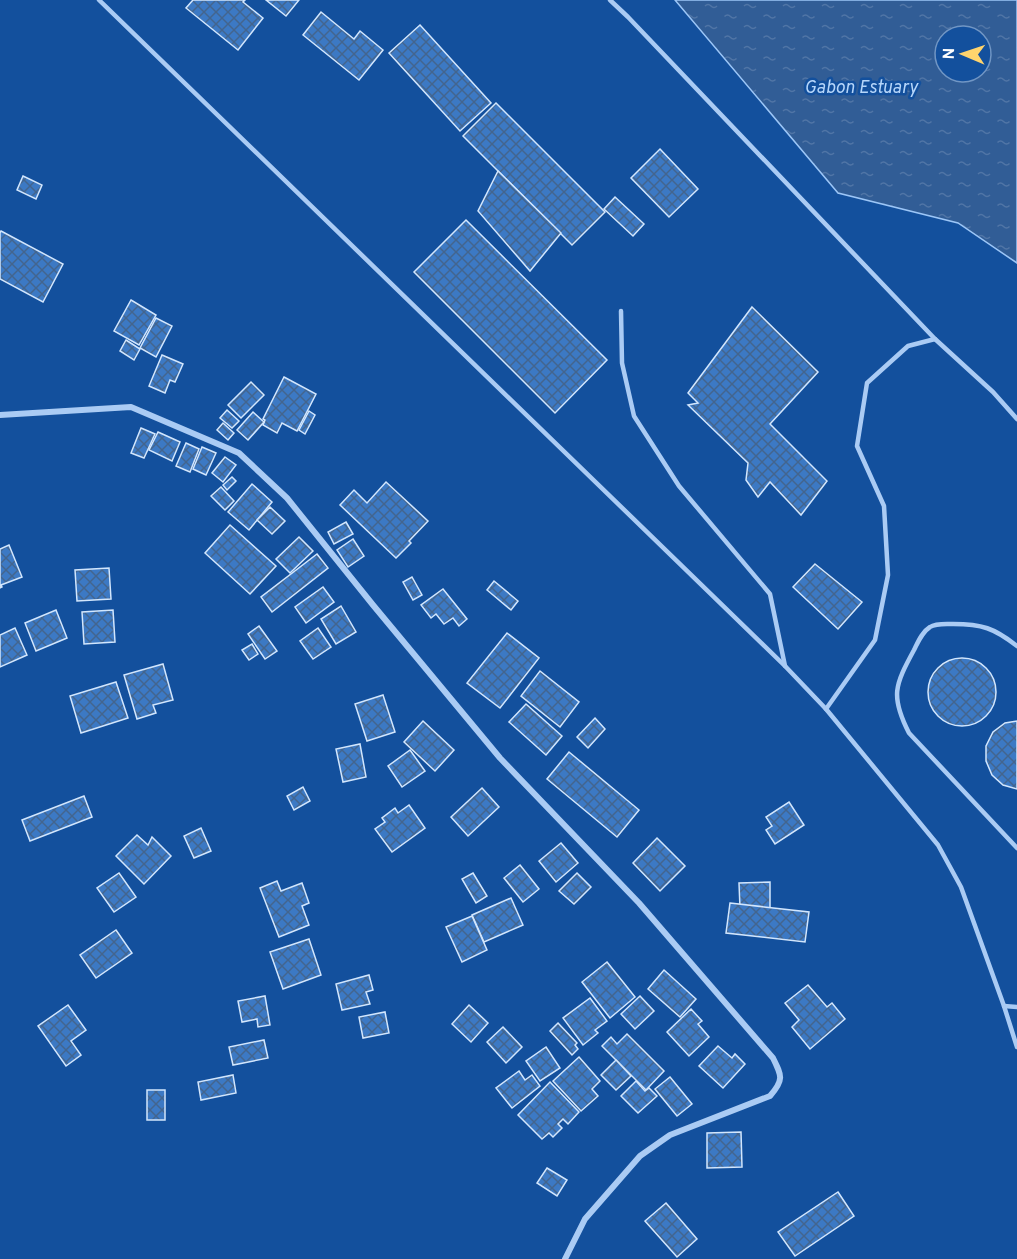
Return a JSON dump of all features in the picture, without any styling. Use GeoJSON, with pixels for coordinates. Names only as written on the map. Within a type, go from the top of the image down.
{"type":"FeatureCollection","features":[{"type":"Feature","properties":{"kind":"street"},"geometry":{"type":"LineString","coordinates":[[0,415],[131,407],[239,453],[287,498],[500,758],[639,903],[773,1058],[781,1072],[779,1086],[770,1096],[670,1135],[640,1156],[585,1219],[565,1259]]}},
{"type":"Feature","properties":{"kind":"lane"},"geometry":{"type":"LineString","coordinates":[[99,0],[785,666],[826,709],[938,845],[961,888],[1017,1047]]}},
{"type":"Feature","properties":{"kind":"lane"},"geometry":{"type":"LineString","coordinates":[[610,0],[935,339],[993,392],[1017,419]]}},
{"type":"Feature","properties":{"kind":"lane"},"geometry":{"type":"LineString","coordinates":[[621,311],[622,363],[634,416],[679,486],[771,594],[785,666]]}},
{"type":"Feature","properties":{"kind":"lane"},"geometry":{"type":"LineString","coordinates":[[826,709],[875,640],[888,575],[884,507],[857,446],[867,383],[908,346],[935,339]]}},
{"type":"Feature","properties":{"kind":"lane"},"geometry":{"type":"LineString","coordinates":[[1017,646],[1004,635],[975,624],[942,624],[930,627],[923,634],[903,670],[898,685],[897,699],[900,715],[909,733],[1017,848]]}},
{"type":"Feature","properties":{"kind":"lane"},"geometry":{"type":"LineString","coordinates":[[1004,1006],[1017,1007]]}},
{"type":"Feature","properties":{"kind":"water","name":"Gabon Estuary"},"geometry":{"type":"Polygon","coordinates":[[[675,0],[1017,0],[1017,263],[958,223],[838,193],[675,0]]]}},
{"type":"Feature","properties":{"kind":"building"},"geometry":{"type":"Polygon","coordinates":[[[193,0],[245,0],[243,2],[263,18],[238,50],[186,8],[193,0]]]}},
{"type":"Feature","properties":{"kind":"building"},"geometry":{"type":"Polygon","coordinates":[[[266,0],[299,0],[286,16],[266,0]]]}},
{"type":"Feature","properties":{"kind":"building"},"geometry":{"type":"Polygon","coordinates":[[[321,12],[354,39],[360,31],[383,50],[359,80],[303,35],[321,12]]]}},
{"type":"Feature","properties":{"kind":"building"},"geometry":{"type":"Polygon","coordinates":[[[420,25],[491,103],[460,131],[389,53],[420,25]]]}},
{"type":"Feature","properties":{"kind":"building"},"geometry":{"type":"Polygon","coordinates":[[[496,103],[605,212],[572,245],[463,136],[496,103]]]}},
{"type":"Feature","properties":{"kind":"building"},"geometry":{"type":"Polygon","coordinates":[[[660,149],[698,189],[669,217],[631,178],[660,149]]]}},
{"type":"Feature","properties":{"kind":"building"},"geometry":{"type":"Polygon","coordinates":[[[498,171],[561,233],[530,271],[478,211],[498,171]]]}},
{"type":"Feature","properties":{"kind":"building"},"geometry":{"type":"Polygon","coordinates":[[[23,176],[42,185],[36,199],[17,190],[23,176]]]}},
{"type":"Feature","properties":{"kind":"building"},"geometry":{"type":"Polygon","coordinates":[[[615,197],[644,224],[633,236],[604,209],[615,197]]]}},
{"type":"Feature","properties":{"kind":"building"},"geometry":{"type":"Polygon","coordinates":[[[466,220],[607,360],[555,413],[414,272],[466,220]]]}},
{"type":"Feature","properties":{"kind":"building"},"geometry":{"type":"Polygon","coordinates":[[[1,231],[63,264],[43,302],[0,279],[1,231]]]}},
{"type":"Feature","properties":{"kind":"building"},"geometry":{"type":"Polygon","coordinates":[[[131,300],[156,315],[139,345],[114,331],[131,300]]]}},
{"type":"Feature","properties":{"kind":"building"},"geometry":{"type":"Polygon","coordinates":[[[752,307],[818,372],[770,424],[827,481],[801,515],[770,482],[758,497],[746,480],[748,463],[688,405],[698,403],[688,393],[752,307]]]}},
{"type":"Feature","properties":{"kind":"building"},"geometry":{"type":"Polygon","coordinates":[[[156,318],[172,326],[156,357],[140,348],[156,318]]]}},
{"type":"Feature","properties":{"kind":"building"},"geometry":{"type":"Polygon","coordinates":[[[126,340],[140,349],[134,360],[120,351],[126,340]]]}},
{"type":"Feature","properties":{"kind":"building"},"geometry":{"type":"Polygon","coordinates":[[[162,355],[183,364],[175,382],[170,380],[165,393],[149,386],[162,355]]]}},
{"type":"Feature","properties":{"kind":"building"},"geometry":{"type":"Polygon","coordinates":[[[284,377],[316,394],[297,431],[282,423],[277,433],[263,425],[265,420],[263,419],[284,377]]]}},
{"type":"Feature","properties":{"kind":"building"},"geometry":{"type":"Polygon","coordinates":[[[251,382],[264,395],[241,418],[228,405],[251,382]]]}},
{"type":"Feature","properties":{"kind":"building"},"geometry":{"type":"Polygon","coordinates":[[[227,410],[239,421],[232,428],[220,418],[227,410]]]}},
{"type":"Feature","properties":{"kind":"building"},"geometry":{"type":"Polygon","coordinates":[[[309,411],[315,415],[305,434],[299,430],[309,411]]]}},
{"type":"Feature","properties":{"kind":"building"},"geometry":{"type":"Polygon","coordinates":[[[253,412],[264,422],[248,440],[237,430],[253,412]]]}},
{"type":"Feature","properties":{"kind":"building"},"geometry":{"type":"Polygon","coordinates":[[[223,423],[234,433],[228,440],[217,430],[223,423]]]}},
{"type":"Feature","properties":{"kind":"building"},"geometry":{"type":"Polygon","coordinates":[[[141,428],[155,434],[144,458],[131,453],[141,428]]]}},
{"type":"Feature","properties":{"kind":"building"},"geometry":{"type":"Polygon","coordinates":[[[158,432],[180,442],[172,461],[149,450],[158,432]]]}},
{"type":"Feature","properties":{"kind":"building"},"geometry":{"type":"Polygon","coordinates":[[[186,443],[199,449],[190,472],[176,466],[186,443]]]}},
{"type":"Feature","properties":{"kind":"building"},"geometry":{"type":"Polygon","coordinates":[[[202,447],[216,453],[206,475],[193,469],[202,447]]]}},
{"type":"Feature","properties":{"kind":"building"},"geometry":{"type":"Polygon","coordinates":[[[225,457],[236,465],[223,482],[212,473],[225,457]]]}},
{"type":"Feature","properties":{"kind":"building"},"geometry":{"type":"Polygon","coordinates":[[[232,477],[236,481],[227,490],[223,485],[232,477]]]}},
{"type":"Feature","properties":{"kind":"building"},"geometry":{"type":"Polygon","coordinates":[[[386,482],[428,521],[396,558],[340,505],[354,490],[367,503],[386,482]]]}},
{"type":"Feature","properties":{"kind":"building"},"geometry":{"type":"Polygon","coordinates":[[[252,484],[272,502],[249,530],[228,512],[252,484]]]}},
{"type":"Feature","properties":{"kind":"building"},"geometry":{"type":"Polygon","coordinates":[[[221,487],[234,501],[225,510],[211,496],[221,487]]]}},
{"type":"Feature","properties":{"kind":"building"},"geometry":{"type":"Polygon","coordinates":[[[270,507],[285,521],[272,534],[257,520],[270,507]]]}},
{"type":"Feature","properties":{"kind":"building"},"geometry":{"type":"Polygon","coordinates":[[[346,522],[353,534],[334,544],[328,532],[346,522]]]}},
{"type":"Feature","properties":{"kind":"building"},"geometry":{"type":"Polygon","coordinates":[[[230,525],[276,566],[250,594],[205,553],[230,525]]]}},
{"type":"Feature","properties":{"kind":"building"},"geometry":{"type":"Polygon","coordinates":[[[299,537],[313,551],[290,573],[276,559],[299,537]]]}},
{"type":"Feature","properties":{"kind":"building"},"geometry":{"type":"Polygon","coordinates":[[[353,539],[364,556],[348,567],[337,550],[353,539]]]}},
{"type":"Feature","properties":{"kind":"building"},"geometry":{"type":"Polygon","coordinates":[[[9,545],[22,577],[1,585],[0,588],[0,549],[9,545]]]}},
{"type":"Feature","properties":{"kind":"building"},"geometry":{"type":"Polygon","coordinates":[[[317,554],[328,568],[272,612],[261,597],[317,554]]]}},
{"type":"Feature","properties":{"kind":"building"},"geometry":{"type":"Polygon","coordinates":[[[815,564],[862,602],[838,629],[793,587],[815,564]]]}},
{"type":"Feature","properties":{"kind":"building"},"geometry":{"type":"Polygon","coordinates":[[[109,568],[111,599],[77,601],[75,570],[109,568]]]}},
{"type":"Feature","properties":{"kind":"building"},"geometry":{"type":"Polygon","coordinates":[[[412,577],[422,595],[413,600],[403,582],[412,577]]]}},
{"type":"Feature","properties":{"kind":"building"},"geometry":{"type":"Polygon","coordinates":[[[494,581],[518,601],[511,610],[487,590],[494,581]]]}},
{"type":"Feature","properties":{"kind":"building"},"geometry":{"type":"Polygon","coordinates":[[[323,587],[334,602],[306,623],[295,607],[323,587]]]}},
{"type":"Feature","properties":{"kind":"building"},"geometry":{"type":"Polygon","coordinates":[[[443,589],[467,619],[459,626],[453,618],[444,624],[436,614],[431,618],[421,605],[443,589]]]}},
{"type":"Feature","properties":{"kind":"building"},"geometry":{"type":"Polygon","coordinates":[[[341,606],[356,632],[336,644],[321,619],[341,606]]]}},
{"type":"Feature","properties":{"kind":"building"},"geometry":{"type":"Polygon","coordinates":[[[56,610],[67,638],[36,651],[25,623],[56,610]]]}},
{"type":"Feature","properties":{"kind":"building"},"geometry":{"type":"Polygon","coordinates":[[[113,610],[115,642],[84,644],[82,612],[113,610]]]}},
{"type":"Feature","properties":{"kind":"building"},"geometry":{"type":"Polygon","coordinates":[[[259,626],[277,651],[265,659],[248,634],[259,626]]]}},
{"type":"Feature","properties":{"kind":"building"},"geometry":{"type":"Polygon","coordinates":[[[15,628],[27,655],[0,667],[0,635],[15,628]]]}},
{"type":"Feature","properties":{"kind":"building"},"geometry":{"type":"Polygon","coordinates":[[[318,628],[331,647],[313,659],[300,641],[318,628]]]}},
{"type":"Feature","properties":{"kind":"building"},"geometry":{"type":"Polygon","coordinates":[[[507,633],[539,658],[500,708],[467,683],[507,633]]]}},
{"type":"Feature","properties":{"kind":"building"},"geometry":{"type":"Polygon","coordinates":[[[252,644],[258,654],[249,660],[242,650],[252,644]]]}},
{"type":"Feature","properties":{"kind":"building"},"geometry":{"type":"Polygon","coordinates":[[[962,658],[975,661],[986,668],[993,679],[996,692],[993,705],[986,716],[975,723],[962,726],[949,723],[938,716],[931,705],[928,692],[931,679],[938,668],[949,661],[962,658]]]}},
{"type":"Feature","properties":{"kind":"building"},"geometry":{"type":"Polygon","coordinates":[[[163,664],[173,700],[153,705],[156,713],[137,719],[124,675],[163,664]]]}},
{"type":"Feature","properties":{"kind":"building"},"geometry":{"type":"Polygon","coordinates":[[[540,671],[579,702],[560,727],[521,696],[540,671]]]}},
{"type":"Feature","properties":{"kind":"building"},"geometry":{"type":"Polygon","coordinates":[[[116,682],[128,718],[81,733],[70,696],[116,682]]]}},
{"type":"Feature","properties":{"kind":"building"},"geometry":{"type":"Polygon","coordinates":[[[383,695],[395,732],[367,741],[355,704],[383,695]]]}},
{"type":"Feature","properties":{"kind":"building"},"geometry":{"type":"Polygon","coordinates":[[[526,704],[562,736],[546,755],[509,722],[526,704]]]}},
{"type":"Feature","properties":{"kind":"building"},"geometry":{"type":"Polygon","coordinates":[[[595,718],[605,729],[588,748],[577,737],[595,718]]]}},
{"type":"Feature","properties":{"kind":"building"},"geometry":{"type":"Polygon","coordinates":[[[423,721],[454,750],[435,771],[404,742],[423,721]]]}},
{"type":"Feature","properties":{"kind":"building"},"geometry":{"type":"Polygon","coordinates":[[[1017,721],[1017,789],[1003,785],[992,775],[986,761],[986,746],[993,732],[1005,723],[1017,721]]]}},
{"type":"Feature","properties":{"kind":"building"},"geometry":{"type":"Polygon","coordinates":[[[360,744],[366,777],[343,782],[336,749],[360,744]]]}},
{"type":"Feature","properties":{"kind":"building"},"geometry":{"type":"Polygon","coordinates":[[[410,750],[425,771],[402,787],[388,766],[410,750]]]}},
{"type":"Feature","properties":{"kind":"building"},"geometry":{"type":"Polygon","coordinates":[[[569,752],[639,810],[617,837],[547,779],[569,752]]]}},
{"type":"Feature","properties":{"kind":"building"},"geometry":{"type":"Polygon","coordinates":[[[303,787],[310,801],[294,810],[287,796],[303,787]]]}},
{"type":"Feature","properties":{"kind":"building"},"geometry":{"type":"Polygon","coordinates":[[[482,788],[499,807],[468,836],[451,817],[482,788]]]}},
{"type":"Feature","properties":{"kind":"building"},"geometry":{"type":"Polygon","coordinates":[[[84,796],[92,817],[30,841],[22,820],[84,796]]]}},
{"type":"Feature","properties":{"kind":"building"},"geometry":{"type":"Polygon","coordinates":[[[789,802],[804,825],[775,844],[766,830],[772,826],[766,817],[789,802]]]}},
{"type":"Feature","properties":{"kind":"building"},"geometry":{"type":"Polygon","coordinates":[[[409,805],[425,828],[392,852],[375,829],[385,822],[382,818],[395,808],[398,813],[409,805]]]}},
{"type":"Feature","properties":{"kind":"building"},"geometry":{"type":"Polygon","coordinates":[[[201,828],[211,851],[194,858],[184,836],[201,828]]]}},
{"type":"Feature","properties":{"kind":"building"},"geometry":{"type":"Polygon","coordinates":[[[137,835],[148,845],[152,837],[171,856],[144,884],[116,856],[137,835]]]}},
{"type":"Feature","properties":{"kind":"building"},"geometry":{"type":"Polygon","coordinates":[[[657,838],[685,866],[660,891],[633,863],[657,838]]]}},
{"type":"Feature","properties":{"kind":"building"},"geometry":{"type":"Polygon","coordinates":[[[561,843],[578,863],[556,882],[539,861],[561,843]]]}},
{"type":"Feature","properties":{"kind":"building"},"geometry":{"type":"Polygon","coordinates":[[[520,865],[539,889],[523,902],[504,878],[520,865]]]}},
{"type":"Feature","properties":{"kind":"building"},"geometry":{"type":"Polygon","coordinates":[[[119,873],[136,897],[114,912],[97,888],[119,873]]]}},
{"type":"Feature","properties":{"kind":"building"},"geometry":{"type":"Polygon","coordinates":[[[473,873],[487,896],[476,903],[462,879],[473,873]]]}},
{"type":"Feature","properties":{"kind":"building"},"geometry":{"type":"Polygon","coordinates":[[[577,873],[591,887],[574,904],[559,891],[577,873]]]}},
{"type":"Feature","properties":{"kind":"building"},"geometry":{"type":"Polygon","coordinates":[[[277,881],[281,891],[302,883],[309,903],[302,906],[309,925],[279,937],[260,888],[277,881]]]}},
{"type":"Feature","properties":{"kind":"building"},"geometry":{"type":"Polygon","coordinates":[[[770,882],[770,908],[740,908],[739,883],[770,882]]]}},
{"type":"Feature","properties":{"kind":"building"},"geometry":{"type":"Polygon","coordinates":[[[511,898],[523,925],[484,942],[472,915],[511,898]]]}},
{"type":"Feature","properties":{"kind":"building"},"geometry":{"type":"Polygon","coordinates":[[[730,903],[809,912],[805,942],[726,933],[730,903]]]}},
{"type":"Feature","properties":{"kind":"building"},"geometry":{"type":"Polygon","coordinates":[[[472,916],[487,950],[462,962],[446,927],[472,916]]]}},
{"type":"Feature","properties":{"kind":"building"},"geometry":{"type":"Polygon","coordinates":[[[116,930],[132,953],[96,978],[80,955],[116,930]]]}},
{"type":"Feature","properties":{"kind":"building"},"geometry":{"type":"Polygon","coordinates":[[[309,939],[321,975],[283,989],[270,952],[309,939]]]}},
{"type":"Feature","properties":{"kind":"building"},"geometry":{"type":"Polygon","coordinates":[[[607,962],[635,997],[610,1018],[582,982],[607,962]]]}},
{"type":"Feature","properties":{"kind":"building"},"geometry":{"type":"Polygon","coordinates":[[[664,970],[696,999],[680,1017],[648,989],[664,970]]]}},
{"type":"Feature","properties":{"kind":"building"},"geometry":{"type":"Polygon","coordinates":[[[369,975],[373,990],[366,992],[370,1004],[342,1010],[336,984],[369,975]]]}},
{"type":"Feature","properties":{"kind":"building"},"geometry":{"type":"Polygon","coordinates":[[[808,985],[827,1007],[832,1003],[845,1019],[810,1049],[792,1027],[799,1020],[785,1003],[808,985]]]}},
{"type":"Feature","properties":{"kind":"building"},"geometry":{"type":"Polygon","coordinates":[[[265,996],[270,1025],[258,1027],[257,1019],[242,1022],[238,1001],[265,996]]]}},
{"type":"Feature","properties":{"kind":"building"},"geometry":{"type":"Polygon","coordinates":[[[640,996],[654,1011],[635,1029],[621,1014],[640,996]]]}},
{"type":"Feature","properties":{"kind":"building"},"geometry":{"type":"Polygon","coordinates":[[[590,998],[607,1021],[595,1030],[598,1033],[583,1045],[563,1018],[590,998]]]}},
{"type":"Feature","properties":{"kind":"building"},"geometry":{"type":"Polygon","coordinates":[[[68,1005],[86,1030],[71,1041],[81,1055],[66,1066],[38,1026],[68,1005]]]}},
{"type":"Feature","properties":{"kind":"building"},"geometry":{"type":"Polygon","coordinates":[[[469,1005],[488,1023],[471,1042],[452,1024],[469,1005]]]}},
{"type":"Feature","properties":{"kind":"building"},"geometry":{"type":"Polygon","coordinates":[[[691,1009],[702,1021],[698,1024],[709,1037],[689,1056],[667,1032],[691,1009]]]}},
{"type":"Feature","properties":{"kind":"building"},"geometry":{"type":"Polygon","coordinates":[[[385,1012],[389,1033],[363,1038],[359,1017],[385,1012]]]}},
{"type":"Feature","properties":{"kind":"building"},"geometry":{"type":"Polygon","coordinates":[[[558,1023],[577,1043],[575,1045],[578,1049],[572,1055],[550,1031],[558,1023]]]}},
{"type":"Feature","properties":{"kind":"building"},"geometry":{"type":"Polygon","coordinates":[[[503,1027],[522,1047],[506,1063],[487,1042],[503,1027]]]}},
{"type":"Feature","properties":{"kind":"building"},"geometry":{"type":"Polygon","coordinates":[[[627,1034],[664,1071],[646,1090],[602,1046],[611,1037],[617,1044],[627,1034]]]}},
{"type":"Feature","properties":{"kind":"building"},"geometry":{"type":"Polygon","coordinates":[[[264,1040],[268,1058],[233,1065],[229,1047],[264,1040]]]}},
{"type":"Feature","properties":{"kind":"building"},"geometry":{"type":"Polygon","coordinates":[[[718,1046],[732,1058],[735,1054],[745,1064],[723,1088],[699,1066],[718,1046]]]}},
{"type":"Feature","properties":{"kind":"building"},"geometry":{"type":"Polygon","coordinates":[[[546,1047],[560,1068],[540,1081],[526,1061],[546,1047]]]}},
{"type":"Feature","properties":{"kind":"building"},"geometry":{"type":"Polygon","coordinates":[[[579,1057],[600,1081],[592,1089],[598,1096],[581,1111],[553,1081],[579,1057]]]}},
{"type":"Feature","properties":{"kind":"building"},"geometry":{"type":"Polygon","coordinates":[[[616,1060],[631,1076],[616,1090],[601,1075],[616,1060]]]}},
{"type":"Feature","properties":{"kind":"building"},"geometry":{"type":"Polygon","coordinates":[[[519,1071],[525,1080],[532,1075],[540,1086],[512,1108],[496,1088],[519,1071]]]}},
{"type":"Feature","properties":{"kind":"building"},"geometry":{"type":"Polygon","coordinates":[[[233,1075],[236,1093],[201,1100],[198,1082],[233,1075]]]}},
{"type":"Feature","properties":{"kind":"building"},"geometry":{"type":"Polygon","coordinates":[[[670,1077],[692,1104],[677,1116],[655,1089],[670,1077]]]}},
{"type":"Feature","properties":{"kind":"building"},"geometry":{"type":"Polygon","coordinates":[[[636,1081],[645,1091],[649,1088],[657,1096],[638,1113],[621,1096],[636,1081]]]}},
{"type":"Feature","properties":{"kind":"building"},"geometry":{"type":"Polygon","coordinates":[[[550,1082],[579,1112],[568,1124],[563,1119],[558,1124],[562,1128],[553,1137],[549,1133],[542,1139],[518,1115],[550,1082]]]}},
{"type":"Feature","properties":{"kind":"building"},"geometry":{"type":"Polygon","coordinates":[[[147,1090],[165,1090],[165,1120],[147,1120],[147,1090]]]}},
{"type":"Feature","properties":{"kind":"building"},"geometry":{"type":"Polygon","coordinates":[[[741,1132],[742,1167],[707,1168],[707,1133],[741,1132]]]}},
{"type":"Feature","properties":{"kind":"building"},"geometry":{"type":"Polygon","coordinates":[[[547,1168],[567,1180],[557,1196],[537,1183],[547,1168]]]}},
{"type":"Feature","properties":{"kind":"building"},"geometry":{"type":"Polygon","coordinates":[[[838,1192],[854,1216],[795,1256],[778,1232],[838,1192]]]}},
{"type":"Feature","properties":{"kind":"building"},"geometry":{"type":"Polygon","coordinates":[[[666,1203],[697,1239],[677,1257],[645,1221],[666,1203]]]}}]}
